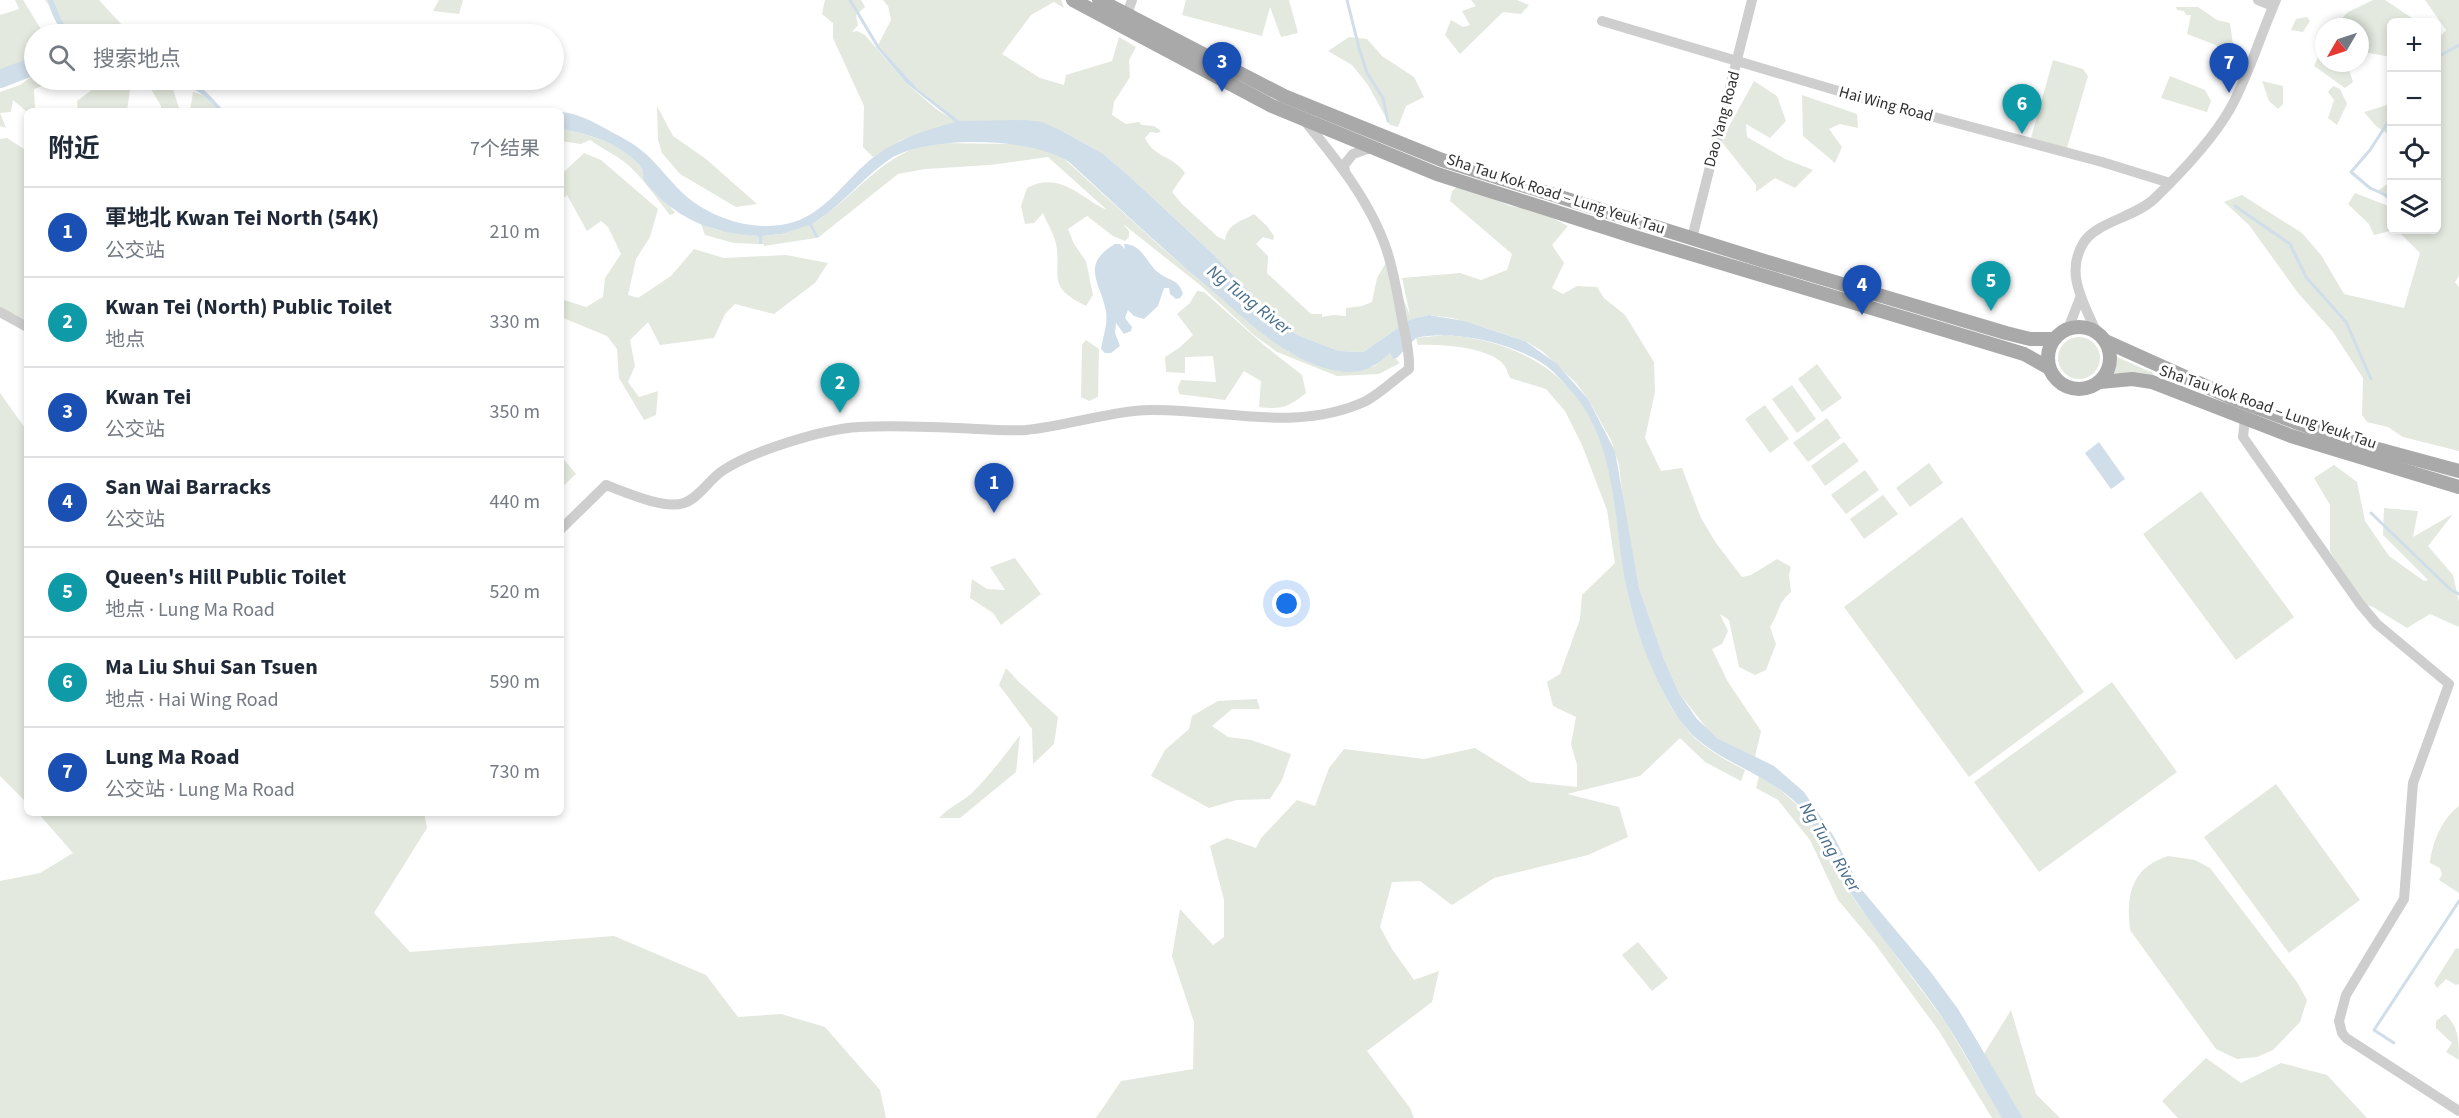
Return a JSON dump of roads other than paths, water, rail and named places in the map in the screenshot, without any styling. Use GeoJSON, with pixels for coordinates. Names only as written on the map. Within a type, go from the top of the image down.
{"type":"FeatureCollection","features":[{"type":"Feature","properties":{"kind":"main road","name":"Sha Tau Kok Road – Lung Yeuk Tau"},"geometry":{"type":"LineString","coordinates":[[1072,0],[1272,106],[1437,174],[2025,354],[2049,368],[2061,384],[2073,389],[2086,389],[2100,382],[2132,379],[2152,382],[2291,436],[2459,487]]}},
{"type":"Feature","properties":{"kind":"main road","name":"Sha Tau Kok Road – Lung Yeuk Tau"},"geometry":{"type":"LineString","coordinates":[[1099,0],[1284,96],[1442,160],[2014,335],[2038,340],[2054,339]]}},
{"type":"Feature","properties":{"kind":"main road","name":"Sha Tau Kok Road – Lung Yeuk Tau"},"geometry":{"type":"LineString","coordinates":[[2068,329],[2083,327],[2234,399],[2295,422],[2363,445],[2459,471]]}},
{"type":"Feature","properties":{"kind":"main road"},"geometry":{"type":"LineString","coordinates":[[2049,368],[2048,353],[2054,339],[2068,329]]}},
{"type":"Feature","properties":{"kind":"main road"},"geometry":{"type":"LineString","coordinates":[[2100,336],[2110,360],[2108,371],[2100,382]]}},
{"type":"Feature","properties":{"kind":"street"},"geometry":{"type":"LineString","coordinates":[[1127,14],[1132,0]]}},
{"type":"Feature","properties":{"kind":"street","name":"Dao Yang Road"},"geometry":{"type":"LineString","coordinates":[[1692,238],[1752,0]]}},
{"type":"Feature","properties":{"kind":"street"},"geometry":{"type":"LineString","coordinates":[[2100,336],[2080,298],[2077,287],[2077,260],[2085,241],[2096,231],[2144,208],[2170,183],[2214,132],[2230,109],[2275,3],[2258,0]]}},
{"type":"Feature","properties":{"kind":"street","name":"Hai Wing Road"},"geometry":{"type":"LineString","coordinates":[[1602,21],[1852,95],[2102,162],[2170,183]]}},
{"type":"Feature","properties":{"kind":"street"},"geometry":{"type":"LineString","coordinates":[[564,526],[606,485],[664,504],[683,504],[692,499],[722,471],[744,459],[825,431],[859,427],[1012,431],[1150,410],[1212,412],[1269,418],[1310,417],[1348,407],[1370,398],[1409,369],[1409,355],[1393,273],[1383,240],[1369,211],[1345,173],[1304,120]]}},
{"type":"Feature","properties":{"kind":"street"},"geometry":{"type":"LineString","coordinates":[[1345,173],[1344,165],[1350,156],[1370,148]]}},
{"type":"Feature","properties":{"kind":"street"},"geometry":{"type":"LineString","coordinates":[[2068,329],[2080,298]]}},
{"type":"Feature","properties":{"kind":"street"},"geometry":{"type":"LineString","coordinates":[[0,312],[24,325]]}},
{"type":"Feature","properties":{"kind":"street"},"geometry":{"type":"LineString","coordinates":[[2245,418],[2242,437],[2360,604],[2377,624],[2449,684],[2413,783],[2404,899],[2350,986],[2339,1022],[2346,1038],[2459,1111]]}},
{"type":"Feature","properties":{"kind":"water"},"geometry":{"type":"Polygon","coordinates":[[[48,0],[53,0],[64,24],[58,24],[48,0]]]}},
{"type":"Feature","properties":{"kind":"water"},"geometry":{"type":"Polygon","coordinates":[[[878,45],[918,89],[960,121],[1042,122],[1102,153],[1213,254],[1269,312],[1297,335],[1339,351],[1363,352],[1411,319],[1429,315],[1464,321],[1525,341],[1557,364],[1588,399],[1615,451],[1639,588],[1664,659],[1679,693],[1697,719],[1717,738],[1774,766],[1804,792],[1833,835],[1862,890],[1930,971],[1958,1009],[2023,1118],[2002,1118],[1946,1023],[1846,886],[1803,810],[1772,784],[1702,743],[1675,713],[1650,664],[1632,612],[1624,576],[1610,480],[1597,433],[1572,392],[1542,363],[1498,344],[1446,335],[1416,338],[1397,358],[1393,359],[1390,353],[1375,365],[1359,371],[1346,372],[1307,361],[1288,352],[1254,327],[1069,162],[1031,148],[980,142],[953,143],[907,151],[890,159],[833,209],[812,224],[819,237],[816,238],[809,225],[782,234],[762,236],[763,244],[759,244],[758,236],[724,232],[682,215],[669,206],[645,182],[640,166],[627,154],[598,138],[564,130],[564,112],[585,118],[623,138],[642,150],[687,197],[721,217],[760,226],[786,224],[812,214],[834,196],[864,165],[884,150],[914,135],[955,122],[906,83],[876,47],[878,45]]]}},
{"type":"Feature","properties":{"kind":"water"},"geometry":{"type":"Polygon","coordinates":[[[195,90],[204,90],[221,108],[216,108],[195,90]]]}},
{"type":"Feature","properties":{"kind":"water"},"geometry":{"type":"Polygon","coordinates":[[[1115,244],[1120,244],[1125,249],[1124,244],[1136,247],[1155,269],[1179,286],[1183,294],[1176,299],[1170,294],[1169,288],[1164,288],[1158,306],[1144,319],[1134,316],[1128,310],[1125,318],[1132,327],[1131,331],[1124,334],[1116,323],[1115,333],[1120,346],[1111,353],[1105,353],[1101,349],[1106,326],[1106,311],[1095,267],[1104,252],[1115,244]]]}},
{"type":"Feature","properties":{"kind":"water"},"geometry":{"type":"Polygon","coordinates":[[[2099,442],[2125,479],[2111,489],[2085,453],[2099,442]]]}},
{"type":"Feature","properties":{"kind":"waterway"},"geometry":{"type":"LineString","coordinates":[[850,0],[878,47]]}},
{"type":"Feature","properties":{"kind":"waterway"},"geometry":{"type":"LineString","coordinates":[[1347,0],[1367,73],[1383,98],[1388,121]]}},
{"type":"Feature","properties":{"kind":"waterway"},"geometry":{"type":"LineString","coordinates":[[2441,55],[2459,45]]}},
{"type":"Feature","properties":{"kind":"waterway","name":"Ng Tung River"},"geometry":{"type":"LineString","coordinates":[[0,79],[24,70]]}},
{"type":"Feature","properties":{"kind":"waterway"},"geometry":{"type":"LineString","coordinates":[[2387,124],[2370,150],[2351,172],[2370,188],[2387,196]]}},
{"type":"Feature","properties":{"kind":"waterway"},"geometry":{"type":"LineString","coordinates":[[2235,206],[2290,244],[2306,277],[2346,322],[2371,379]]}},
{"type":"Feature","properties":{"kind":"waterway"},"geometry":{"type":"LineString","coordinates":[[2371,513],[2451,590],[2459,594]]}},
{"type":"Feature","properties":{"kind":"waterway"},"geometry":{"type":"LineString","coordinates":[[2394,1043],[2374,1030],[2459,901]]}},
{"type":"Feature","properties":{"kind":"place","name":"Kwan Tei"},"geometry":{"type":"Point","coordinates":[1222,92]}},
{"type":"Feature","properties":{"kind":"place","name":"Lung Ma Road"},"geometry":{"type":"Point","coordinates":[2229,93]}},
{"type":"Feature","properties":{"kind":"place","name":"Ma Liu Shui San Tsuen"},"geometry":{"type":"Point","coordinates":[2022,134]}},
{"type":"Feature","properties":{"kind":"place","name":"Queen's Hill Public Toilet"},"geometry":{"type":"Point","coordinates":[1991,311]}},
{"type":"Feature","properties":{"kind":"place","name":"San Wai Barracks"},"geometry":{"type":"Point","coordinates":[1862,315]}},
{"type":"Feature","properties":{"kind":"place","name":"Kwan Tei (North) Public Toilet"},"geometry":{"type":"Point","coordinates":[840,413]}},
{"type":"Feature","properties":{"kind":"place","name":"軍地北 Kwan Tei North (54K)"},"geometry":{"type":"Point","coordinates":[994,513]}}]}
